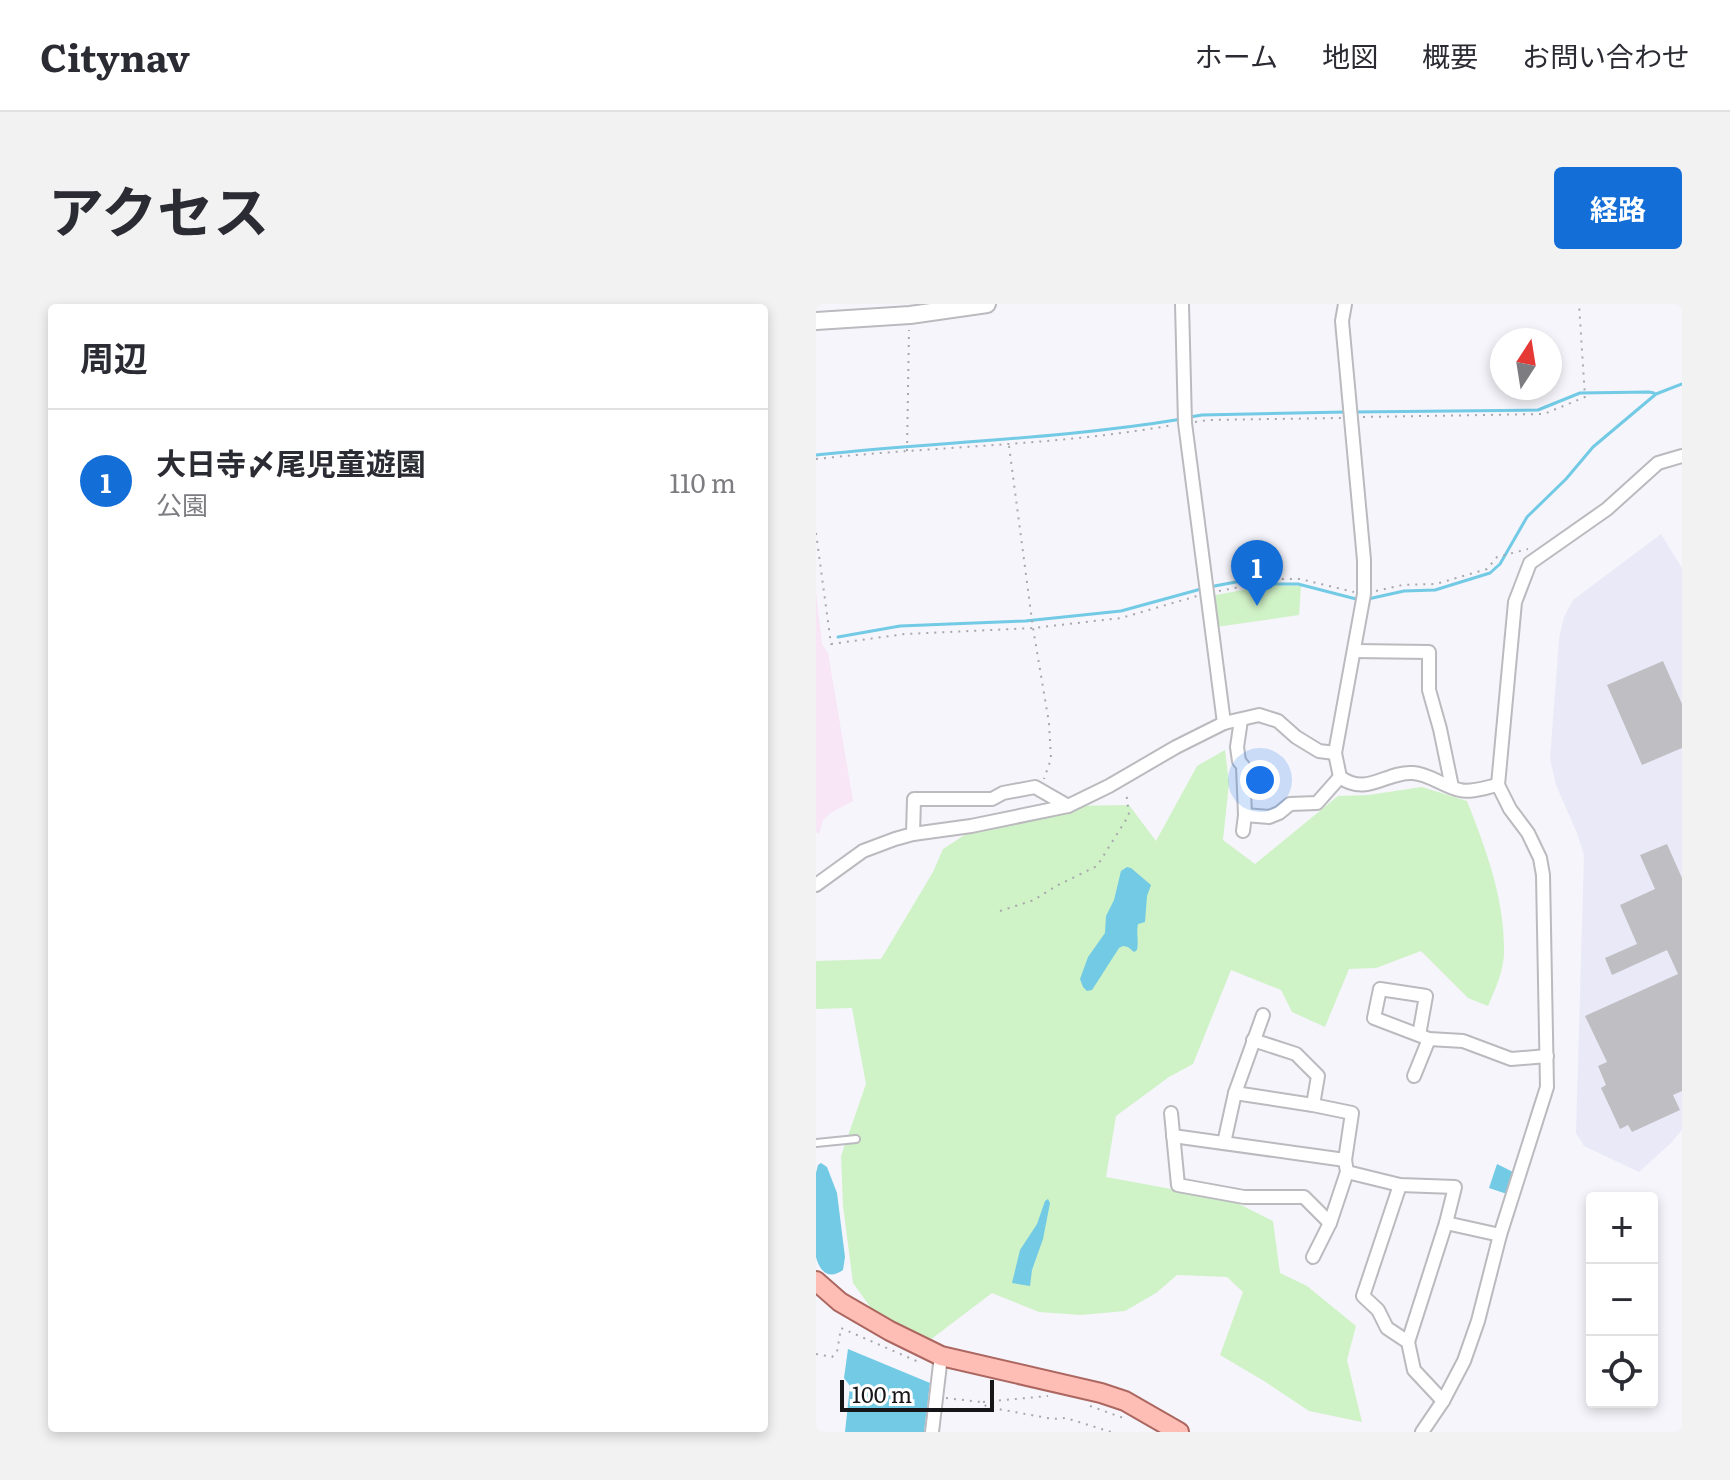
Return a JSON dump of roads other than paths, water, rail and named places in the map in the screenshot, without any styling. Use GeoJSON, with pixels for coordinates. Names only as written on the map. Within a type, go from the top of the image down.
{"type":"FeatureCollection","features":[{"type":"Feature","properties":{"kind":"main road"},"geometry":{"type":"LineString","coordinates":[[816,1281],[840,1302],[940,1363],[1101,1393],[1125,1401],[1179,1432]]}},
{"type":"Feature","properties":{"kind":"street"},"geometry":{"type":"LineString","coordinates":[[816,321],[910,315],[987,304]]}},
{"type":"Feature","properties":{"kind":"street"},"geometry":{"type":"LineString","coordinates":[[1182,304],[1185,423],[1224,723]]}},
{"type":"Feature","properties":{"kind":"street"},"geometry":{"type":"LineString","coordinates":[[1345,304],[1342,321],[1364,560],[1364,594],[1335,753],[1340,777],[1350,784],[1362,785],[1410,772],[1462,791],[1498,785]]}},
{"type":"Feature","properties":{"kind":"street"},"geometry":{"type":"LineString","coordinates":[[1422,1432],[1464,1361],[1547,1087],[1543,875],[1540,858],[1528,833],[1510,809],[1498,785],[1515,602],[1530,563],[1607,509],[1658,463],[1682,456]]}},
{"type":"Feature","properties":{"kind":"street"},"geometry":{"type":"LineString","coordinates":[[1355,651],[1429,652],[1429,690],[1452,787]]}},
{"type":"Feature","properties":{"kind":"street"},"geometry":{"type":"LineString","coordinates":[[816,885],[863,851],[913,834],[971,826],[1068,806],[1224,723],[1259,715],[1278,721],[1319,751],[1335,753]]}},
{"type":"Feature","properties":{"kind":"street"},"geometry":{"type":"LineString","coordinates":[[1241,720],[1237,747],[1243,766],[1243,831]]}},
{"type":"Feature","properties":{"kind":"street"},"geometry":{"type":"LineString","coordinates":[[1245,815],[1269,817],[1290,804],[1317,803],[1340,777]]}},
{"type":"Feature","properties":{"kind":"street"},"geometry":{"type":"LineString","coordinates":[[913,834],[914,799],[992,799],[1003,793],[1035,787],[1068,806]]}},
{"type":"Feature","properties":{"kind":"street"},"geometry":{"type":"LineString","coordinates":[[1414,1076],[1424,1037],[1426,996],[1380,989],[1374,1018],[1424,1037],[1463,1041],[1511,1059],[1547,1056]]}},
{"type":"Feature","properties":{"kind":"street"},"geometry":{"type":"LineString","coordinates":[[1224,1143],[1235,1093],[1263,1015]]}},
{"type":"Feature","properties":{"kind":"street"},"geometry":{"type":"LineString","coordinates":[[1253,1040],[1296,1054],[1318,1076],[1313,1105]]}},
{"type":"Feature","properties":{"kind":"street"},"geometry":{"type":"LineString","coordinates":[[1235,1093],[1352,1113],[1346,1166],[1330,1223],[1313,1257]]}},
{"type":"Feature","properties":{"kind":"street"},"geometry":{"type":"LineString","coordinates":[[1171,1113],[1178,1185],[1244,1197],[1304,1197],[1330,1223]]}},
{"type":"Feature","properties":{"kind":"street"},"geometry":{"type":"LineString","coordinates":[[1173,1136],[1346,1166],[1400,1185],[1455,1187],[1408,1342],[1414,1370],[1443,1401]]}},
{"type":"Feature","properties":{"kind":"street"},"geometry":{"type":"LineString","coordinates":[[1400,1185],[1363,1296],[1378,1310],[1387,1328],[1408,1342]]}},
{"type":"Feature","properties":{"kind":"street"},"geometry":{"type":"LineString","coordinates":[[1446,1223],[1500,1235]]}},
{"type":"Feature","properties":{"kind":"street"},"geometry":{"type":"LineString","coordinates":[[932,1432],[940,1363]]}},
{"type":"Feature","properties":{"kind":"lane"},"geometry":{"type":"LineString","coordinates":[[816,1143],[856,1139]]}},
{"type":"Feature","properties":{"kind":"water"},"geometry":{"type":"Polygon","coordinates":[[[1127,867],[1151,885],[1145,922],[1138,924],[1137,950],[1134,952],[1123,946],[1119,948],[1092,990],[1087,991],[1080,979],[1088,957],[1105,933],[1106,916],[1114,900],[1121,871],[1127,867]]]}},
{"type":"Feature","properties":{"kind":"water"},"geometry":{"type":"Polygon","coordinates":[[[821,1163],[827,1167],[837,1193],[845,1257],[843,1270],[833,1274],[826,1273],[820,1267],[816,1257],[816,1173],[821,1163]]]}},
{"type":"Feature","properties":{"kind":"water"},"geometry":{"type":"Polygon","coordinates":[[[1497,1164],[1515,1173],[1507,1194],[1489,1188],[1497,1164]]]}},
{"type":"Feature","properties":{"kind":"water"},"geometry":{"type":"Polygon","coordinates":[[[1048,1199],[1050,1203],[1043,1239],[1030,1286],[1012,1283],[1020,1250],[1048,1199]]]}},
{"type":"Feature","properties":{"kind":"water"},"geometry":{"type":"Polygon","coordinates":[[[848,1349],[930,1383],[924,1432],[845,1432],[850,1386],[844,1378],[848,1349]]]}},
{"type":"Feature","properties":{"kind":"waterway"},"geometry":{"type":"LineString","coordinates":[[1368,599],[1404,591],[1435,590],[1490,573],[1500,564],[1527,517],[1593,447],[1656,394],[1682,384]]}},
{"type":"Feature","properties":{"kind":"waterway"},"geometry":{"type":"LineString","coordinates":[[1354,412],[1538,410],[1580,393],[1654,393]]}},
{"type":"Feature","properties":{"kind":"waterway"},"geometry":{"type":"LineString","coordinates":[[1190,417],[1346,412]]}},
{"type":"Feature","properties":{"kind":"waterway"},"geometry":{"type":"LineString","coordinates":[[816,455],[1045,436],[1182,419]]}},
{"type":"Feature","properties":{"kind":"waterway"},"geometry":{"type":"LineString","coordinates":[[1209,587],[1263,577],[1271,584],[1298,584],[1360,600]]}},
{"type":"Feature","properties":{"kind":"waterway"},"geometry":{"type":"LineString","coordinates":[[838,637],[900,626],[1025,621],[1121,611],[1201,589]]}},
{"type":"Feature","properties":{"kind":"place","name":"大日寺〆尾児童遊園"},"geometry":{"type":"Point","coordinates":[1257,606]}}]}
